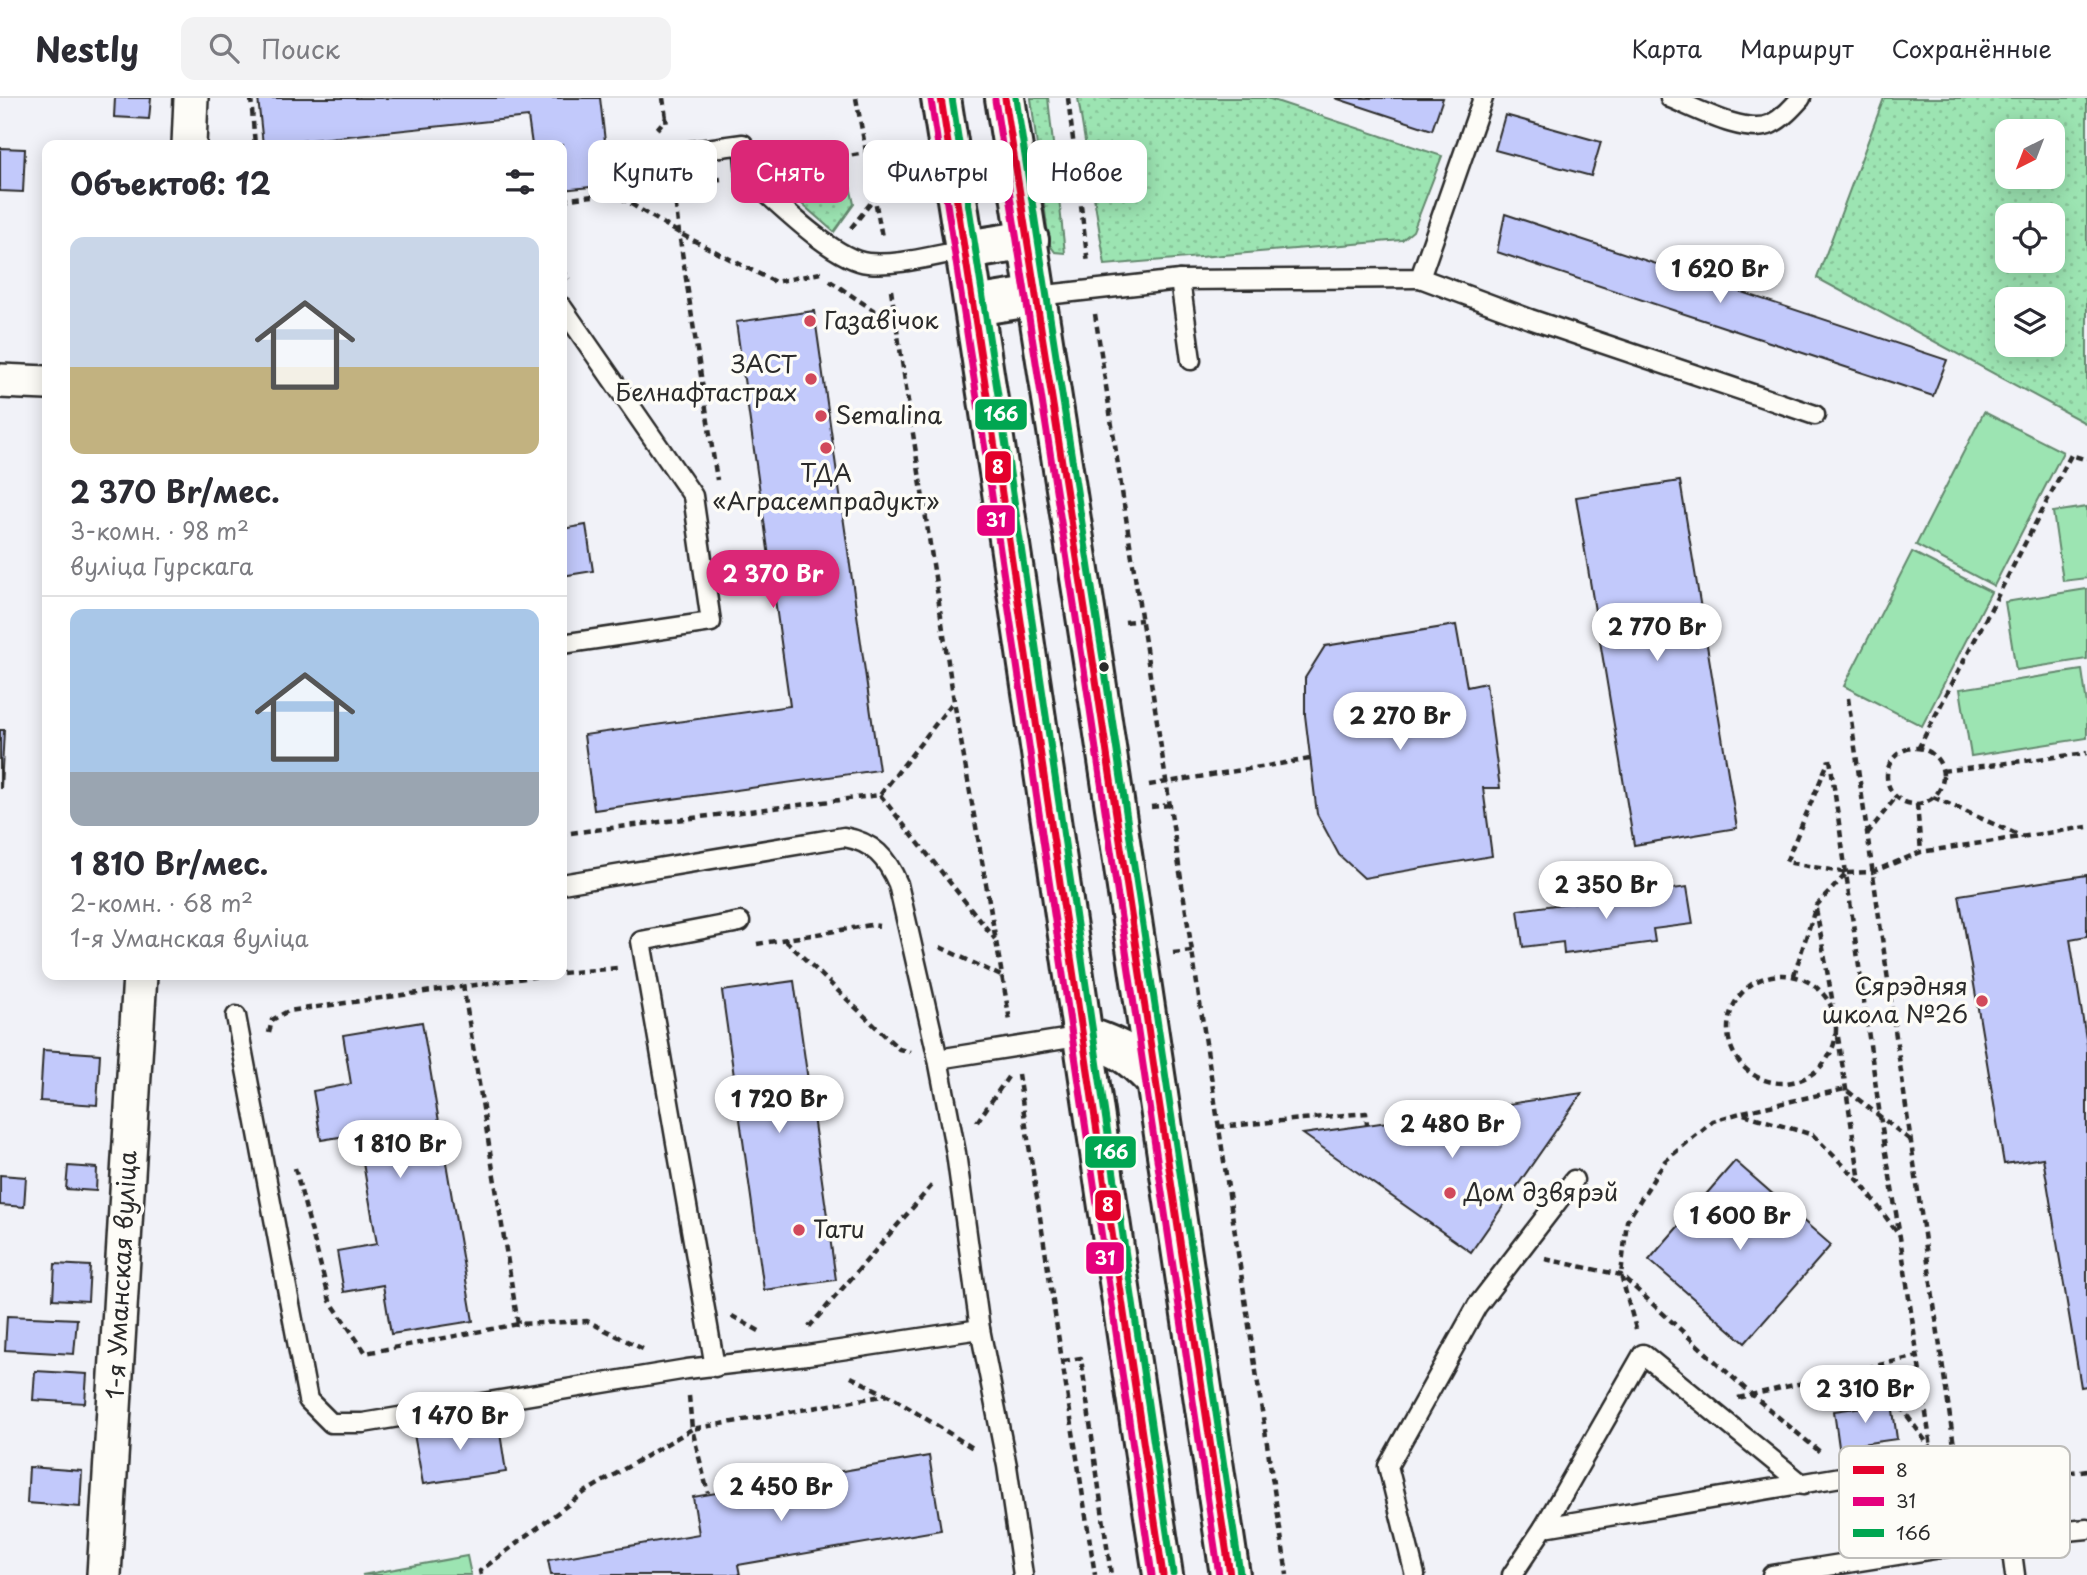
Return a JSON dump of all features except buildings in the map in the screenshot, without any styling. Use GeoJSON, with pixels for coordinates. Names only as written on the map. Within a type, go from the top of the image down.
{"type":"FeatureCollection","features":[{"type":"Feature","properties":{"kind":"main road"},"geometry":{"type":"LineString","coordinates":[[941,98],[966,250],[1163,1575]]}},
{"type":"Feature","properties":{"kind":"main road"},"geometry":{"type":"LineString","coordinates":[[1006,98],[1230,1575]]}},
{"type":"Feature","properties":{"kind":"main road"},"geometry":{"type":"LineString","coordinates":[[966,250],[1029,240]]}},
{"type":"Feature","properties":{"kind":"main road"},"geometry":{"type":"LineString","coordinates":[[974,306],[1037,296]]}},
{"type":"Feature","properties":{"kind":"main road"},"geometry":{"type":"LineString","coordinates":[[1084,1036],[1109,1044],[1132,1056],[1154,1079]]}},
{"type":"Feature","properties":{"kind":"street"},"geometry":{"type":"LineString","coordinates":[[189,140],[191,98]]}},
{"type":"Feature","properties":{"kind":"street"},"geometry":{"type":"LineString","coordinates":[[0,381],[42,383]]}},
{"type":"Feature","properties":{"kind":"street","name":"1-я Уманская вуліца"},"geometry":{"type":"LineString","coordinates":[[104,1575],[140,980]]}},
{"type":"Feature","properties":{"kind":"lane"},"geometry":{"type":"LineString","coordinates":[[1420,278],[1483,98]]}},
{"type":"Feature","properties":{"kind":"lane"},"geometry":{"type":"LineString","coordinates":[[1670,98],[1746,127],[1770,125],[1788,113],[1801,98]]}},
{"type":"Feature","properties":{"kind":"lane"},"geometry":{"type":"LineString","coordinates":[[717,148],[743,145],[746,175],[833,250],[865,263],[876,263],[966,250]]}},
{"type":"Feature","properties":{"kind":"lane"},"geometry":{"type":"LineString","coordinates":[[1037,296],[1180,280],[1420,278],[1530,319],[1815,415]]}},
{"type":"Feature","properties":{"kind":"lane"},"geometry":{"type":"LineString","coordinates":[[1180,280],[1191,360]]}},
{"type":"Feature","properties":{"kind":"lane"},"geometry":{"type":"LineString","coordinates":[[567,314],[693,496],[711,622],[567,643]]}},
{"type":"Feature","properties":{"kind":"lane"},"geometry":{"type":"LineString","coordinates":[[567,883],[844,837],[861,840],[891,867],[898,884],[938,1059],[956,1153],[980,1329],[1007,1466],[1023,1575]]}},
{"type":"Feature","properties":{"kind":"lane"},"geometry":{"type":"LineString","coordinates":[[715,1367],[641,941],[740,922]]}},
{"type":"Feature","properties":{"kind":"lane"},"geometry":{"type":"LineString","coordinates":[[236,1016],[308,1400],[331,1423],[363,1423],[687,1369],[980,1329]]}},
{"type":"Feature","properties":{"kind":"lane"},"geometry":{"type":"LineString","coordinates":[[938,1059],[1084,1036]]}},
{"type":"Feature","properties":{"kind":"lane"},"geometry":{"type":"LineString","coordinates":[[1415,1575],[1388,1466],[1477,1306],[1574,1180]]}},
{"type":"Feature","properties":{"kind":"lane"},"geometry":{"type":"LineString","coordinates":[[1512,1575],[1544,1527],[1643,1353],[1802,1485]]}},
{"type":"Feature","properties":{"kind":"lane"},"geometry":{"type":"LineString","coordinates":[[1544,1527],[1839,1478]]}},
{"type":"Feature","properties":{"kind":"lane"},"geometry":{"type":"LineString","coordinates":[[1772,1575],[1874,1558]]}},
{"type":"Feature","properties":{"kind":"path"},"geometry":{"type":"LineString","coordinates":[[251,98],[255,140]]}},
{"type":"Feature","properties":{"kind":"path"},"geometry":{"type":"LineString","coordinates":[[663,98],[668,140]]}},
{"type":"Feature","properties":{"kind":"path"},"geometry":{"type":"LineString","coordinates":[[856,98],[863,140]]}},
{"type":"Feature","properties":{"kind":"path"},"geometry":{"type":"LineString","coordinates":[[1068,98],[1091,288],[1287,1575]]}},
{"type":"Feature","properties":{"kind":"path"},"geometry":{"type":"LineString","coordinates":[[650,139],[666,118]]}},
{"type":"Feature","properties":{"kind":"path"},"geometry":{"type":"LineString","coordinates":[[629,203],[678,233],[775,282],[821,274],[897,326]]}},
{"type":"Feature","properties":{"kind":"path"},"geometry":{"type":"LineString","coordinates":[[675,203],[678,233]]}},
{"type":"Feature","properties":{"kind":"path"},"geometry":{"type":"LineString","coordinates":[[821,274],[833,250],[872,203]]}},
{"type":"Feature","properties":{"kind":"path"},"geometry":{"type":"LineString","coordinates":[[875,203],[883,245]]}},
{"type":"Feature","properties":{"kind":"path"},"geometry":{"type":"LineString","coordinates":[[892,295],[954,701],[1014,1046]]}},
{"type":"Feature","properties":{"kind":"path"},"geometry":{"type":"LineString","coordinates":[[1918,748],[2071,455],[2087,460]]}},
{"type":"Feature","properties":{"kind":"path"},"geometry":{"type":"LineString","coordinates":[[1848,698],[1954,1446]]}},
{"type":"Feature","properties":{"kind":"path"},"geometry":{"type":"LineString","coordinates":[[567,833],[880,795],[954,701]]}},
{"type":"Feature","properties":{"kind":"path"},"geometry":{"type":"LineString","coordinates":[[1918,748],[1933,755],[1942,771],[1940,789],[1933,797],[1917,804],[1904,802],[1896,797],[1887,780],[1891,762],[1899,754],[1918,748]]}},
{"type":"Feature","properties":{"kind":"path"},"geometry":{"type":"LineString","coordinates":[[1942,771],[2087,753]]}},
{"type":"Feature","properties":{"kind":"path"},"geometry":{"type":"LineString","coordinates":[[1148,785],[1310,759]]}},
{"type":"Feature","properties":{"kind":"path"},"geometry":{"type":"LineString","coordinates":[[1931,1446],[1880,1116],[1847,873],[1830,759],[1786,862],[1847,873],[1872,872],[1921,852],[2087,827]]}},
{"type":"Feature","properties":{"kind":"path"},"geometry":{"type":"LineString","coordinates":[[880,795],[996,941]]}},
{"type":"Feature","properties":{"kind":"path"},"geometry":{"type":"LineString","coordinates":[[1867,834],[1896,797]]}},
{"type":"Feature","properties":{"kind":"path"},"geometry":{"type":"LineString","coordinates":[[1933,797],[2023,837]]}},
{"type":"Feature","properties":{"kind":"path"},"geometry":{"type":"LineString","coordinates":[[1917,804],[1921,852]]}},
{"type":"Feature","properties":{"kind":"path"},"geometry":{"type":"LineString","coordinates":[[1794,975],[1816,906],[1847,873]]}},
{"type":"Feature","properties":{"kind":"path"},"geometry":{"type":"LineString","coordinates":[[1816,906],[1860,1182]]}},
{"type":"Feature","properties":{"kind":"path"},"geometry":{"type":"LineString","coordinates":[[748,946],[871,925]]}},
{"type":"Feature","properties":{"kind":"path"},"geometry":{"type":"LineString","coordinates":[[785,939],[899,1049],[938,1059]]}},
{"type":"Feature","properties":{"kind":"path"},"geometry":{"type":"LineString","coordinates":[[1172,954],[1193,951]]}},
{"type":"Feature","properties":{"kind":"path"},"geometry":{"type":"LineString","coordinates":[[1783,974],[1794,975],[1817,987],[1831,1004],[1837,1031],[1826,1063],[1807,1078],[1781,1084],[1755,1077],[1736,1059],[1727,1035],[1732,1007],[1744,990],[1764,977],[1783,974]]}},
{"type":"Feature","properties":{"kind":"path"},"geometry":{"type":"LineString","coordinates":[[267,1039],[272,1020],[288,1011],[505,980]]}},
{"type":"Feature","properties":{"kind":"path"},"geometry":{"type":"LineString","coordinates":[[463,985],[518,1324]]}},
{"type":"Feature","properties":{"kind":"path"},"geometry":{"type":"LineString","coordinates":[[808,1328],[933,1184],[1016,1065],[1095,1575]]}},
{"type":"Feature","properties":{"kind":"path"},"geometry":{"type":"LineString","coordinates":[[1845,1089],[1911,1140]]}},
{"type":"Feature","properties":{"kind":"path"},"geometry":{"type":"LineString","coordinates":[[1643,1353],[1621,1275],[1626,1221],[1665,1161],[1713,1122],[1740,1113],[1845,1089]]}},
{"type":"Feature","properties":{"kind":"path"},"geometry":{"type":"LineString","coordinates":[[1218,1127],[1366,1113],[1367,1125]]}},
{"type":"Feature","properties":{"kind":"path"},"geometry":{"type":"LineString","coordinates":[[1740,1113],[1814,1135],[1860,1182],[1900,1237]]}},
{"type":"Feature","properties":{"kind":"path"},"geometry":{"type":"LineString","coordinates":[[292,1157],[330,1301],[366,1353],[518,1324],[587,1321],[687,1369],[692,1429],[708,1493]]}},
{"type":"Feature","properties":{"kind":"path"},"geometry":{"type":"LineString","coordinates":[[1516,1253],[1621,1275],[1752,1395],[1839,1469]]}},
{"type":"Feature","properties":{"kind":"path"},"geometry":{"type":"LineString","coordinates":[[722,1310],[767,1336]]}},
{"type":"Feature","properties":{"kind":"path"},"geometry":{"type":"LineString","coordinates":[[1706,1406],[1918,1356]]}},
{"type":"Feature","properties":{"kind":"path"},"geometry":{"type":"LineString","coordinates":[[1063,1361],[1081,1358],[1111,1575]]}},
{"type":"Feature","properties":{"kind":"path"},"geometry":{"type":"LineString","coordinates":[[1872,1367],[1929,1446]]}},
{"type":"Feature","properties":{"kind":"path"},"geometry":{"type":"LineString","coordinates":[[481,1575],[480,1571],[585,1492],[692,1429],[888,1395],[1007,1466]]}},
{"type":"Feature","properties":{"kind":"green space"},"geometry":{"type":"Polygon","coordinates":[[[1031,98],[1048,98],[1053,140],[1036,140],[1031,98]]]}},
{"type":"Feature","properties":{"kind":"green space"},"geometry":{"type":"Polygon","coordinates":[[[1078,98],[1267,98],[1442,156],[1413,231],[1402,240],[1105,265],[1095,203],[1147,203],[1147,140],[1085,140],[1078,98]]]}},
{"type":"Feature","properties":{"kind":"green space"},"geometry":{"type":"Polygon","coordinates":[[[1884,98],[2087,98],[2087,424],[1817,278],[1884,98]]]}},
{"type":"Feature","properties":{"kind":"green space"},"geometry":{"type":"Polygon","coordinates":[[[849,182],[854,204],[834,232],[801,203],[849,203],[849,182]]]}},
{"type":"Feature","properties":{"kind":"green space"},"geometry":{"type":"Polygon","coordinates":[[[1044,203],[1060,203],[1065,253],[1055,252],[1048,235],[1044,203]]]}},
{"type":"Feature","properties":{"kind":"green space"},"geometry":{"type":"Polygon","coordinates":[[[1984,412],[2063,452],[1994,586],[1916,545],[1984,412]]]}},
{"type":"Feature","properties":{"kind":"green space"},"geometry":{"type":"Polygon","coordinates":[[[2087,507],[2087,578],[2063,581],[2053,512],[2087,507]]]}},
{"type":"Feature","properties":{"kind":"green space"},"geometry":{"type":"Polygon","coordinates":[[[1912,552],[1991,592],[1922,726],[1844,686],[1912,552]]]}},
{"type":"Feature","properties":{"kind":"green space"},"geometry":{"type":"Polygon","coordinates":[[[2087,589],[2087,659],[2016,670],[2005,602],[2087,589]]]}},
{"type":"Feature","properties":{"kind":"green space"},"geometry":{"type":"Polygon","coordinates":[[[2082,670],[2087,704],[2087,738],[1971,756],[1960,689],[2082,670]]]}},
{"type":"Feature","properties":{"kind":"green space"},"geometry":{"type":"Polygon","coordinates":[[[467,1556],[471,1575],[362,1575],[467,1556]]]}},
{"type":"Feature","properties":{"kind":"transit line","name":"8"},"geometry":{"type":"LineString","coordinates":[[941,98],[1163,1575]]}},
{"type":"Feature","properties":{"kind":"transit line","name":"166"},"geometry":{"type":"LineString","coordinates":[[952,98],[1173,1573]]}},
{"type":"Feature","properties":{"kind":"transit line","name":"8"},"geometry":{"type":"LineString","coordinates":[[1005,98],[1094,667],[1230,1575]]}},
{"type":"Feature","properties":{"kind":"transit line","name":"166"},"geometry":{"type":"LineString","coordinates":[[1016,98],[1240,1573]]}},
{"type":"Feature","properties":{"kind":"transit line","name":"31"},"geometry":{"type":"LineString","coordinates":[[931,100],[1152,1575]]}},
{"type":"Feature","properties":{"kind":"transit line","name":"31"},"geometry":{"type":"LineString","coordinates":[[995,100],[1084,669],[1219,1575]]}},
{"type":"Feature","properties":{"kind":"place","name":"Газавічок"},"geometry":{"type":"Point","coordinates":[810,321]}},
{"type":"Feature","properties":{"kind":"place","name":"ЗАСТ Белнафтастрах"},"geometry":{"type":"Point","coordinates":[811,379]}},
{"type":"Feature","properties":{"kind":"place","name":"Semalina"},"geometry":{"type":"Point","coordinates":[821,416]}},
{"type":"Feature","properties":{"kind":"place","name":"ТДА «Аграсемпрадукт»"},"geometry":{"type":"Point","coordinates":[826,448]}},
{"type":"Feature","properties":{"kind":"place","name":"Сярэдняя школа №26"},"geometry":{"type":"Point","coordinates":[1982,1001]}},
{"type":"Feature","properties":{"kind":"place","name":"Дом дзвярэй"},"geometry":{"type":"Point","coordinates":[1450,1193]}},
{"type":"Feature","properties":{"kind":"place","name":"Тати"},"geometry":{"type":"Point","coordinates":[799,1230]}}]}
